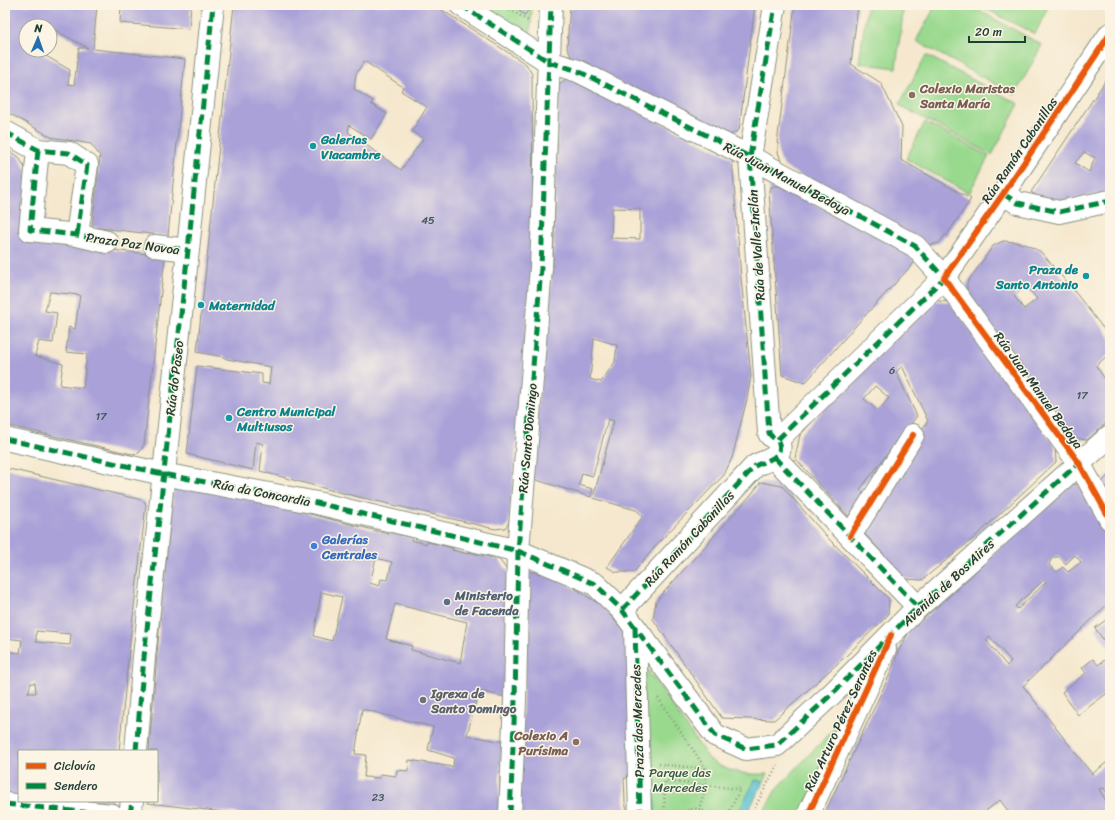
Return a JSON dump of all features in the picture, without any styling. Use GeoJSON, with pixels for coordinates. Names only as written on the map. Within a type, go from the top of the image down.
{"type":"FeatureCollection","features":[{"type":"Feature","properties":{"kind":"street","name":"Rúa do Paseo"},"geometry":{"type":"LineString","coordinates":[[136,750],[144,657],[213,5]]}},
{"type":"Feature","properties":{"kind":"street","name":"Rúa Juan Manuel Bedoya"},"geometry":{"type":"LineString","coordinates":[[461,5],[549,62],[578,72],[750,157],[915,246],[944,278],[1079,463],[1110,519]]}},
{"type":"Feature","properties":{"kind":"street","name":"Rúa Santo Domingo"},"geometry":{"type":"LineString","coordinates":[[510,815],[515,700],[518,551],[541,268],[551,5]]}},
{"type":"Feature","properties":{"kind":"street","name":"Rúa de Valle-Inclán"},"geometry":{"type":"LineString","coordinates":[[775,5],[750,157],[769,433],[776,448],[850,536],[918,607]]}},
{"type":"Feature","properties":{"kind":"street","name":"Rúa Ramón Cabanillas"},"geometry":{"type":"LineString","coordinates":[[622,610],[756,466],[760,463],[769,461],[776,448],[944,278],[1003,194],[1110,34]]}},
{"type":"Feature","properties":{"kind":"street","name":"Praza Paz Novoa"},"geometry":{"type":"LineString","coordinates":[[5,132],[38,150],[69,153],[87,165],[77,235]]}},
{"type":"Feature","properties":{"kind":"street","name":"Praza Paz Novoa"},"geometry":{"type":"LineString","coordinates":[[38,150],[30,230],[77,235],[107,242]]}},
{"type":"Feature","properties":{"kind":"street"},"geometry":{"type":"LineString","coordinates":[[1003,194],[1018,203],[1059,212],[1110,201]]}},
{"type":"Feature","properties":{"kind":"street","name":"Praza Paz Novoa"},"geometry":{"type":"LineString","coordinates":[[155,246],[188,250]]}},
{"type":"Feature","properties":{"kind":"street"},"geometry":{"type":"LineString","coordinates":[[850,536],[913,435]]}},
{"type":"Feature","properties":{"kind":"street","name":"Avenida de Bos Aires"},"geometry":{"type":"LineString","coordinates":[[518,551],[595,584],[622,610],[715,735],[746,749],[776,745],[836,690],[918,607],[1110,436]]}},
{"type":"Feature","properties":{"kind":"street","name":"Rúa da Concordia"},"geometry":{"type":"LineString","coordinates":[[5,439],[163,474],[317,502],[518,551]]}},
{"type":"Feature","properties":{"kind":"street","name":"Praza das Mercedes"},"geometry":{"type":"LineString","coordinates":[[635,628],[640,815]]}},
{"type":"Feature","properties":{"kind":"street","name":"Rúa Arturo Pérez Serantes"},"geometry":{"type":"LineString","coordinates":[[808,815],[891,635]]}},
{"type":"Feature","properties":{"kind":"street"},"geometry":{"type":"LineString","coordinates":[[130,815],[132,802]]}},
{"type":"Feature","properties":{"kind":"street"},"geometry":{"type":"LineString","coordinates":[[5,804],[112,815]]}},
{"type":"Feature","properties":{"kind":"path"},"geometry":{"type":"LineString","coordinates":[[503,5],[550,34]]}},
{"type":"Feature","properties":{"kind":"path"},"geometry":{"type":"LineString","coordinates":[[657,696],[706,769],[706,786],[699,809]]}},
{"type":"Feature","properties":{"kind":"path"},"geometry":{"type":"LineString","coordinates":[[751,815],[780,758]]}},
{"type":"Feature","properties":{"kind":"path"},"geometry":{"type":"LineString","coordinates":[[658,763],[706,769]]}},
{"type":"Feature","properties":{"kind":"path"},"geometry":{"type":"LineString","coordinates":[[664,815],[665,781],[740,790],[728,815]]}},
{"type":"Feature","properties":{"kind":"path"},"geometry":{"type":"LineString","coordinates":[[681,815],[690,809],[699,809],[708,815]]}},
{"type":"Feature","properties":{"kind":"green space"},"geometry":{"type":"Polygon","coordinates":[[[476,5],[532,5],[530,41],[476,5]]]}},
{"type":"Feature","properties":{"kind":"green space"},"geometry":{"type":"Polygon","coordinates":[[[867,5],[904,5],[896,68],[859,63],[867,5]]]}},
{"type":"Feature","properties":{"kind":"green space"},"geometry":{"type":"Polygon","coordinates":[[[936,5],[969,5],[1042,45],[1015,95],[916,41],[936,5]]]}},
{"type":"Feature","properties":{"kind":"green space"},"geometry":{"type":"Polygon","coordinates":[[[978,5],[1049,5],[1035,34],[978,5]]]}},
{"type":"Feature","properties":{"kind":"green space"},"geometry":{"type":"Polygon","coordinates":[[[926,55],[1019,104],[992,155],[899,105],[926,55]]]}},
{"type":"Feature","properties":{"kind":"green space"},"geometry":{"type":"Polygon","coordinates":[[[925,122],[989,156],[969,193],[906,159],[925,122]]]}},
{"type":"Feature","properties":{"kind":"green space","name":"Parque das Mercedes"},"geometry":{"type":"Polygon","coordinates":[[[642,662],[709,759],[716,764],[737,772],[768,774],[746,815],[647,815],[642,662]]]}},
{"type":"Feature","properties":{"kind":"green space"},"geometry":{"type":"Polygon","coordinates":[[[854,707],[801,815],[762,815],[775,791],[854,707]]]}},
{"type":"Feature","properties":{"kind":"water"},"geometry":{"type":"Polygon","coordinates":[[[646,766],[654,767],[655,815],[647,815],[646,766]]]}},
{"type":"Feature","properties":{"kind":"water"},"geometry":{"type":"Polygon","coordinates":[[[755,780],[764,781],[746,815],[737,815],[755,780]]]}},
{"type":"Feature","properties":{"kind":"building"},"geometry":{"type":"Polygon","coordinates":[[[5,5],[97,5],[93,49],[185,59],[168,236],[92,227],[100,156],[91,144],[51,137],[5,111],[5,5]]]}},
{"type":"Feature","properties":{"kind":"building"},"geometry":{"type":"Polygon","coordinates":[[[121,5],[191,5],[189,29],[120,23],[121,5]]]}},
{"type":"Feature","properties":{"kind":"building"},"geometry":{"type":"Polygon","coordinates":[[[234,5],[434,5],[526,64],[532,74],[533,253],[513,483],[509,522],[505,528],[495,529],[334,491],[260,471],[263,444],[256,442],[253,470],[187,454],[197,366],[262,374],[262,383],[269,384],[271,367],[197,352],[234,5]],[[364,61],[356,74],[354,89],[373,101],[371,104],[387,114],[371,139],[349,125],[348,132],[401,170],[423,139],[412,131],[427,107],[401,91],[403,87],[364,61]]]}},
{"type":"Feature","properties":{"kind":"building"},"geometry":{"type":"Polygon","coordinates":[[[523,5],[529,9],[525,15],[519,11],[523,5]]]}},
{"type":"Feature","properties":{"kind":"building"},"geometry":{"type":"Polygon","coordinates":[[[570,5],[755,5],[739,130],[724,138],[572,58],[567,48],[570,5]]]}},
{"type":"Feature","properties":{"kind":"building"},"geometry":{"type":"Polygon","coordinates":[[[795,5],[858,5],[851,64],[881,83],[902,127],[901,160],[971,199],[946,236],[945,235],[939,243],[931,245],[922,241],[785,167],[781,161],[777,143],[795,5]]]}},
{"type":"Feature","properties":{"kind":"building"},"geometry":{"type":"Polygon","coordinates":[[[1110,74],[1110,192],[1059,202],[1042,199],[1031,192],[1110,74]],[[1084,152],[1075,163],[1089,172],[1095,158],[1084,152]]]}},
{"type":"Feature","properties":{"kind":"building"},"geometry":{"type":"Polygon","coordinates":[[[569,77],[732,158],[741,278],[751,376],[747,399],[732,458],[724,475],[659,542],[634,572],[616,572],[607,567],[643,516],[636,510],[593,498],[614,421],[608,419],[593,476],[582,473],[579,485],[593,489],[591,497],[530,478],[553,267],[559,84],[569,77]],[[612,208],[611,238],[640,239],[640,209],[612,208]],[[594,338],[590,379],[601,382],[615,362],[617,345],[594,338]]]}},
{"type":"Feature","properties":{"kind":"building"},"geometry":{"type":"Polygon","coordinates":[[[5,149],[19,157],[29,176],[32,241],[165,256],[144,445],[139,453],[132,454],[5,425],[5,149]],[[50,292],[45,311],[57,313],[53,343],[39,341],[35,356],[63,364],[60,385],[83,388],[87,354],[66,352],[69,327],[75,329],[80,295],[50,292]]]}},
{"type":"Feature","properties":{"kind":"building"},"geometry":{"type":"Polygon","coordinates":[[[779,186],[911,253],[914,263],[805,383],[782,375],[769,191],[770,188],[779,186]]]}},
{"type":"Feature","properties":{"kind":"building"},"geometry":{"type":"Polygon","coordinates":[[[1003,241],[1016,242],[1027,245],[1041,252],[1110,337],[1110,353],[1096,366],[1110,386],[1110,419],[1087,440],[1072,438],[967,294],[967,283],[993,246],[1003,241]],[[1026,286],[1014,296],[1024,309],[1037,299],[1026,286]]]}},
{"type":"Feature","properties":{"kind":"building"},"geometry":{"type":"Polygon","coordinates":[[[926,300],[950,302],[1055,446],[1056,462],[975,537],[922,580],[906,579],[795,458],[800,435],[926,300]],[[902,366],[896,372],[917,416],[860,489],[875,504],[901,458],[928,421],[902,366]],[[875,386],[864,399],[878,411],[889,398],[875,386]]]}},
{"type":"Feature","properties":{"kind":"building"},"geometry":{"type":"Polygon","coordinates":[[[5,468],[142,500],[145,502],[146,505],[119,750],[18,750],[18,796],[5,795],[5,651],[20,653],[22,640],[5,638],[5,468]],[[36,631],[36,642],[70,645],[71,634],[36,631]],[[31,683],[28,693],[36,693],[35,683],[31,683]]]}},
{"type":"Feature","properties":{"kind":"building"},"geometry":{"type":"Polygon","coordinates":[[[1110,474],[1110,510],[1101,483],[1110,474]]]}},
{"type":"Feature","properties":{"kind":"building"},"geometry":{"type":"Polygon","coordinates":[[[761,482],[782,486],[828,538],[889,599],[888,615],[847,655],[774,720],[722,718],[653,619],[656,601],[761,482]]]}},
{"type":"Feature","properties":{"kind":"building"},"geometry":{"type":"Polygon","coordinates":[[[1071,484],[1082,485],[1110,535],[1110,602],[1023,686],[1092,774],[1110,760],[1110,799],[1104,788],[1099,789],[1110,808],[1110,815],[1011,815],[1000,800],[987,810],[985,815],[824,815],[890,674],[898,652],[910,630],[951,595],[1006,542],[1071,484]],[[1075,555],[1066,564],[1060,557],[1054,557],[1051,559],[1049,565],[1057,572],[1063,567],[1068,572],[1081,562],[1075,555]],[[1044,580],[1015,606],[1018,609],[1046,582],[1044,580]],[[989,636],[986,640],[1007,666],[1011,661],[989,636]]]}},
{"type":"Feature","properties":{"kind":"building"},"geometry":{"type":"Polygon","coordinates":[[[174,486],[227,493],[389,534],[389,532],[412,538],[411,540],[427,544],[428,542],[453,548],[452,550],[468,554],[468,552],[492,557],[496,560],[498,558],[510,574],[505,697],[479,691],[467,735],[504,742],[500,773],[499,815],[250,815],[148,803],[158,802],[158,750],[149,750],[161,607],[174,486]],[[376,558],[370,583],[379,586],[381,579],[388,580],[392,562],[376,558]],[[321,592],[314,636],[332,641],[342,597],[321,592]],[[395,604],[386,639],[412,646],[411,650],[460,663],[467,622],[395,604]],[[362,709],[355,754],[366,755],[364,777],[380,778],[380,774],[396,776],[397,770],[408,771],[409,760],[453,767],[454,758],[428,750],[433,727],[362,709]]]}},
{"type":"Feature","properties":{"kind":"building"},"geometry":{"type":"Polygon","coordinates":[[[527,571],[551,576],[573,587],[602,606],[628,636],[632,778],[624,778],[625,802],[628,815],[519,815],[527,571]]]}},
{"type":"Feature","properties":{"kind":"building"},"geometry":{"type":"Polygon","coordinates":[[[1110,617],[1110,649],[1095,628],[1110,617]]]}},
{"type":"Feature","properties":{"kind":"building"},"geometry":{"type":"Polygon","coordinates":[[[1110,656],[1110,691],[1078,715],[1062,692],[1086,673],[1082,668],[1093,659],[1098,665],[1110,656]]]}},
{"type":"Feature","properties":{"kind":"building"},"geometry":{"type":"Polygon","coordinates":[[[88,802],[114,802],[114,806],[89,804],[88,802]]]}},
{"type":"Feature","properties":{"kind":"marked path"},"geometry":{"type":"LineString","coordinates":[[136,750],[144,657],[213,5]]}},
{"type":"Feature","properties":{"kind":"marked path"},"geometry":{"type":"LineString","coordinates":[[461,5],[549,62],[578,71],[750,157],[915,246],[944,278],[777,440]]}},
{"type":"Feature","properties":{"kind":"marked path"},"geometry":{"type":"LineString","coordinates":[[510,815],[515,700],[518,551],[541,268],[551,5]]}},
{"type":"Feature","properties":{"kind":"marked path"},"geometry":{"type":"LineString","coordinates":[[622,610],[755,466],[772,459],[778,453],[779,444],[769,433],[750,157],[775,5]]}},
{"type":"Feature","properties":{"kind":"marked path"},"geometry":{"type":"LineString","coordinates":[[5,132],[38,150],[69,153],[87,165],[77,235]]}},
{"type":"Feature","properties":{"kind":"marked path"},"geometry":{"type":"LineString","coordinates":[[38,150],[30,230],[77,235],[107,242]]}},
{"type":"Feature","properties":{"kind":"marked path"},"geometry":{"type":"LineString","coordinates":[[1003,194],[1018,203],[1059,212],[1110,201]]}},
{"type":"Feature","properties":{"kind":"marked path"},"geometry":{"type":"LineString","coordinates":[[155,246],[188,250]]}},
{"type":"Feature","properties":{"kind":"marked path"},"geometry":{"type":"LineString","coordinates":[[5,439],[163,474],[317,503],[518,551],[595,584],[622,610],[715,735],[746,749],[777,745],[836,690],[918,607],[1079,463]]}},
{"type":"Feature","properties":{"kind":"marked path"},"geometry":{"type":"LineString","coordinates":[[774,457],[918,607]]}},
{"type":"Feature","properties":{"kind":"marked path"},"geometry":{"type":"LineString","coordinates":[[635,628],[640,815]]}},
{"type":"Feature","properties":{"kind":"marked path"},"geometry":{"type":"LineString","coordinates":[[130,815],[132,802]]}},
{"type":"Feature","properties":{"kind":"marked path"},"geometry":{"type":"LineString","coordinates":[[5,804],[112,815]]}},
{"type":"Feature","properties":{"kind":"cycle path"},"geometry":{"type":"LineString","coordinates":[[1110,34],[1003,194],[944,278],[1079,463],[1110,519]]}},
{"type":"Feature","properties":{"kind":"cycle path"},"geometry":{"type":"LineString","coordinates":[[850,536],[913,435]]}},
{"type":"Feature","properties":{"kind":"cycle path"},"geometry":{"type":"LineString","coordinates":[[808,815],[891,635]]}},
{"type":"Feature","properties":{"kind":"place","name":"Colexio Maristas Santa María"},"geometry":{"type":"Point","coordinates":[912,95]}},
{"type":"Feature","properties":{"kind":"place","name":"Galerias Viacambre"},"geometry":{"type":"Point","coordinates":[313,146]}},
{"type":"Feature","properties":{"kind":"place","name":"Praza de Santo Antonio"},"geometry":{"type":"Point","coordinates":[1086,276]}},
{"type":"Feature","properties":{"kind":"place","name":"Maternidad"},"geometry":{"type":"Point","coordinates":[201,305]}},
{"type":"Feature","properties":{"kind":"place","name":"Centro Municipal Multiusos"},"geometry":{"type":"Point","coordinates":[229,418]}},
{"type":"Feature","properties":{"kind":"place","name":"Galerías Centrales"},"geometry":{"type":"Point","coordinates":[314,546]}},
{"type":"Feature","properties":{"kind":"place","name":"Ministerio de Facenda"},"geometry":{"type":"Point","coordinates":[447,602]}},
{"type":"Feature","properties":{"kind":"place","name":"Igrexa de Santo Domingo"},"geometry":{"type":"Point","coordinates":[423,700]}},
{"type":"Feature","properties":{"kind":"place","name":"Colexio A Purísima"},"geometry":{"type":"Point","coordinates":[576,742]}}]}
